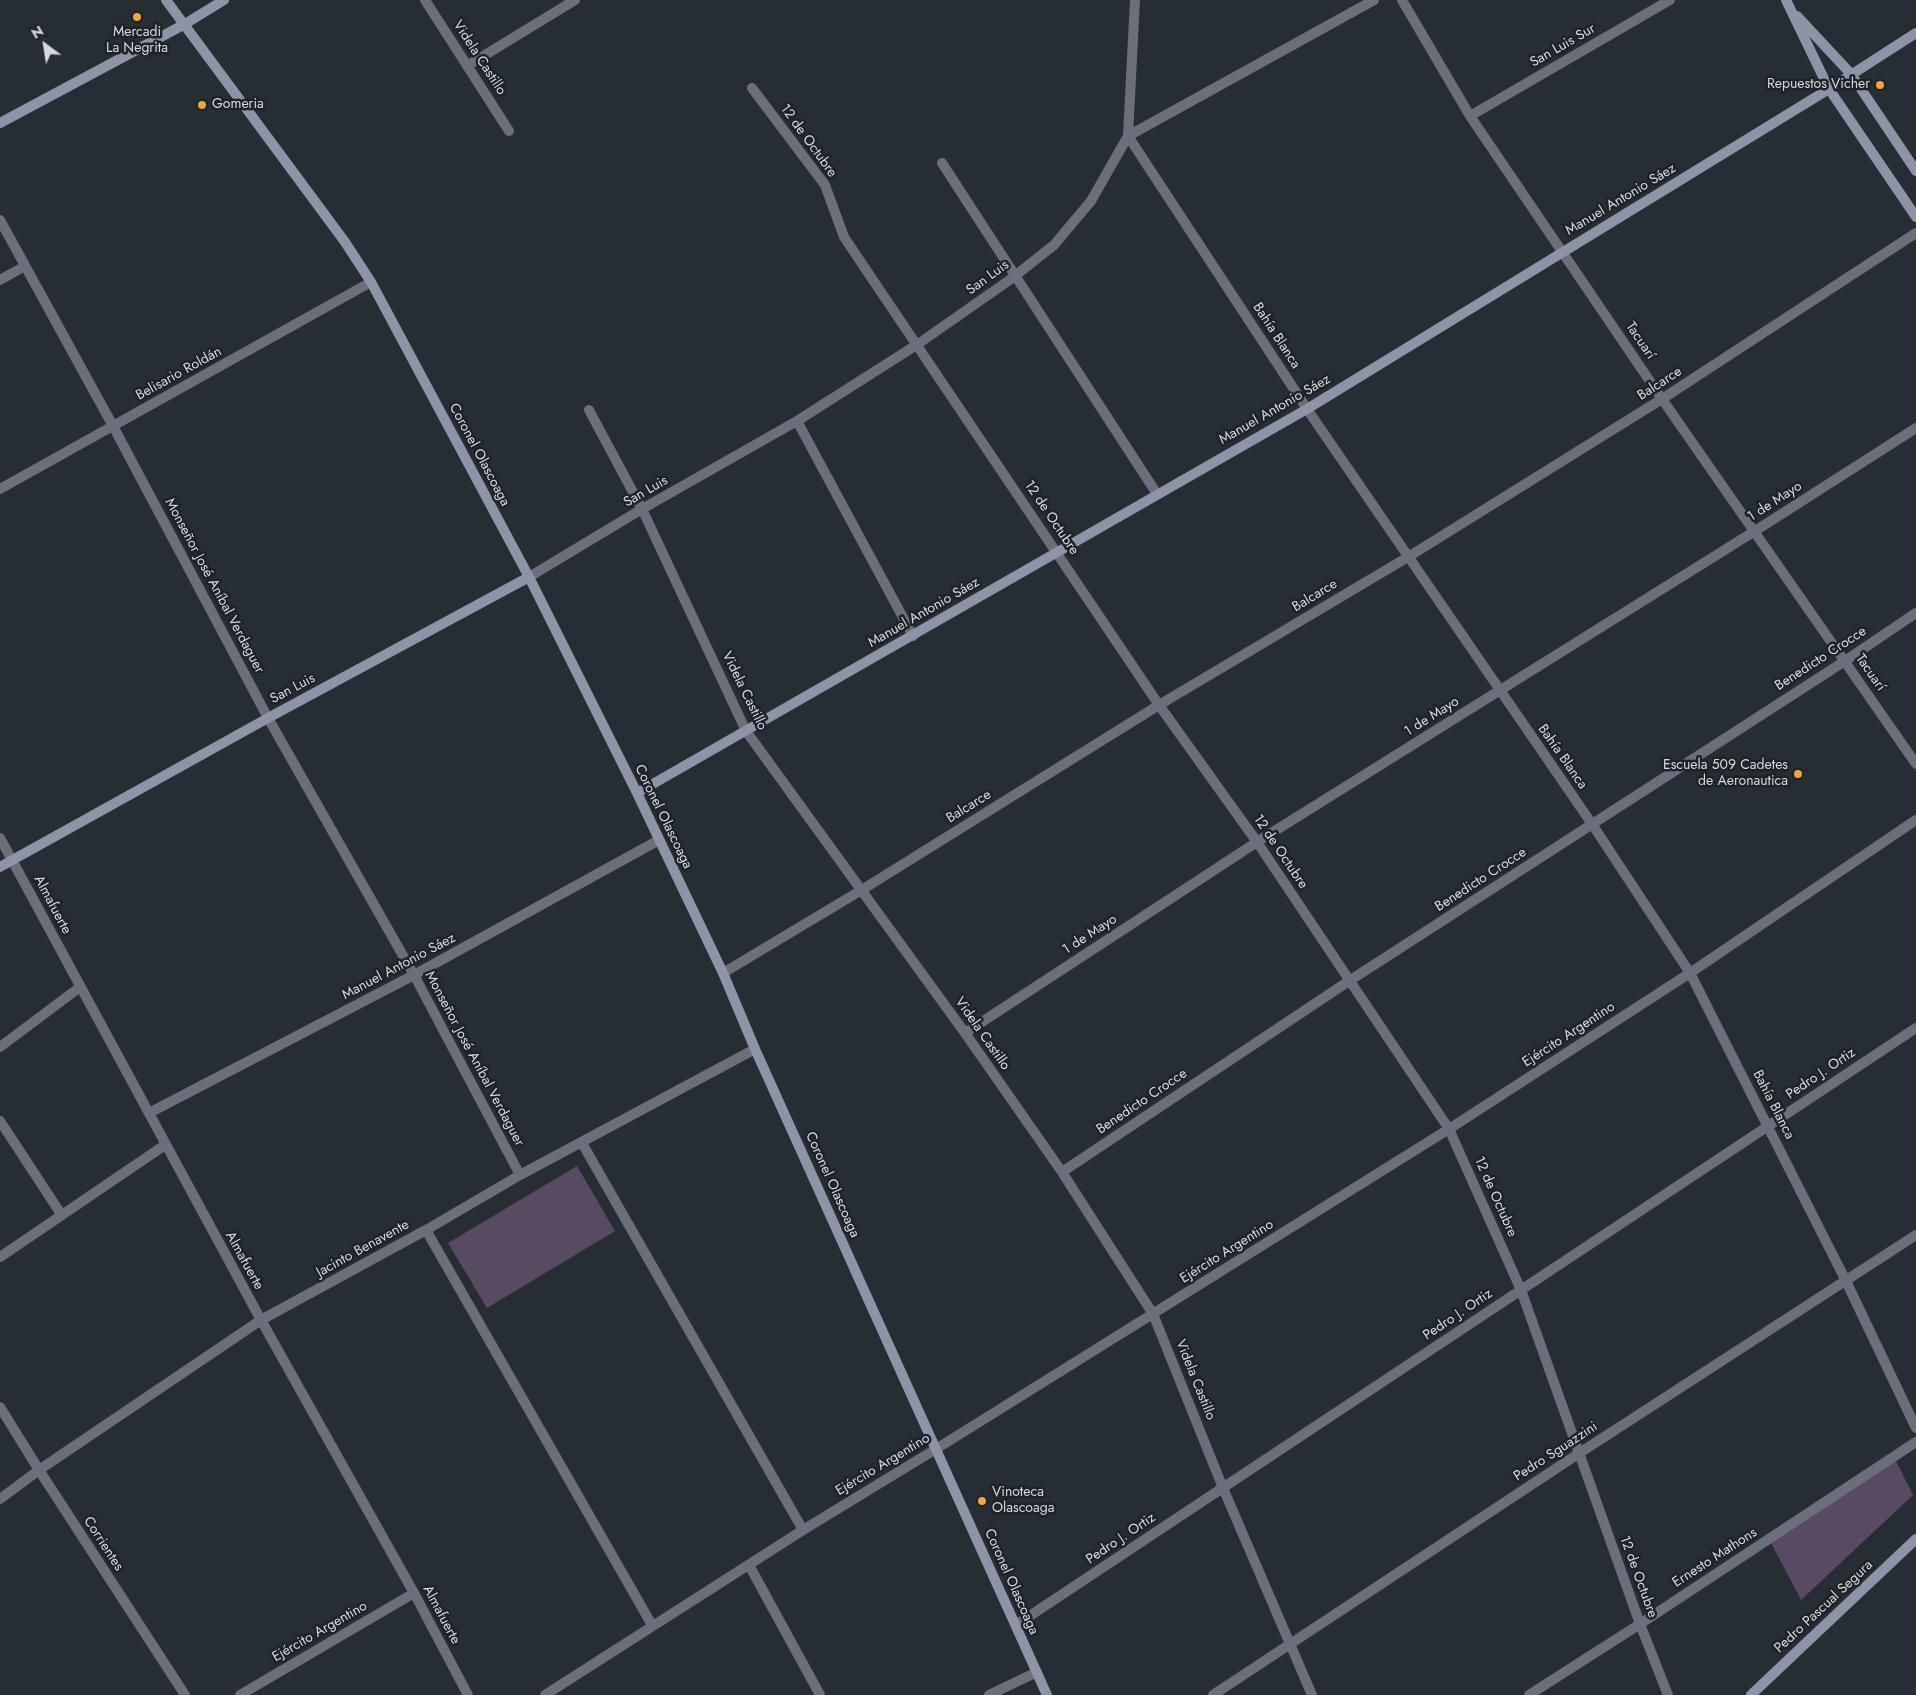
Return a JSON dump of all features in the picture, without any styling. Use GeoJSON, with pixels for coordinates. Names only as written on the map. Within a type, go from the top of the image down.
{"type":"FeatureCollection","features":[{"type":"Feature","properties":{"kind":"street","name":"Coronel Olascoaga"},"geometry":{"type":"LineString","coordinates":[[166,0],[345,242],[371,282],[529,578],[637,793],[723,973],[755,1049],[1047,1695]]}},
{"type":"Feature","properties":{"kind":"street"},"geometry":{"type":"LineString","coordinates":[[0,123],[185,24],[224,0]]}},
{"type":"Feature","properties":{"kind":"street","name":"Videla Castillo"},"geometry":{"type":"LineString","coordinates":[[425,0],[509,131]]}},
{"type":"Feature","properties":{"kind":"street"},"geometry":{"type":"LineString","coordinates":[[467,66],[575,0]]}},
{"type":"Feature","properties":{"kind":"street","name":"San Luis"},"geometry":{"type":"LineString","coordinates":[[0,867],[268,718],[529,578],[642,509],[797,421],[918,344],[1016,275],[1054,245],[1091,201],[1128,136],[1136,0]]}},
{"type":"Feature","properties":{"kind":"street"},"geometry":{"type":"LineString","coordinates":[[1128,136],[1374,0]]}},
{"type":"Feature","properties":{"kind":"street","name":"Tacuarí"},"geometry":{"type":"LineString","coordinates":[[1402,0],[1470,116],[1662,399],[1916,764]]}},
{"type":"Feature","properties":{"kind":"street","name":"San Luis Sur"},"geometry":{"type":"LineString","coordinates":[[1470,116],[1670,0]]}},
{"type":"Feature","properties":{"kind":"street"},"geometry":{"type":"LineString","coordinates":[[1788,4],[1851,74],[1916,171]]}},
{"type":"Feature","properties":{"kind":"street"},"geometry":{"type":"LineString","coordinates":[[1788,4],[1829,89],[1916,217]]}},
{"type":"Feature","properties":{"kind":"street","name":"Manuel Antonio Sáez"},"geometry":{"type":"LineString","coordinates":[[637,793],[1307,409],[1829,89],[1916,33]]}},
{"type":"Feature","properties":{"kind":"street","name":"12 de Octubre"},"geometry":{"type":"LineString","coordinates":[[752,88],[825,185],[844,236],[1160,705],[1258,842],[1449,1129],[1521,1290],[1578,1454],[1668,1695]]}},
{"type":"Feature","properties":{"kind":"street","name":"Bahía Blanca"},"geometry":{"type":"LineString","coordinates":[[1128,136],[1307,409],[1592,824],[1690,973],[1846,1281],[1916,1428]]}},
{"type":"Feature","properties":{"kind":"street"},"geometry":{"type":"LineString","coordinates":[[942,163],[1157,494]]}},
{"type":"Feature","properties":{"kind":"street","name":"Monseñor José Aníbal Verdaguer"},"geometry":{"type":"LineString","coordinates":[[0,220],[114,426],[268,718],[414,974],[520,1175]]}},
{"type":"Feature","properties":{"kind":"street","name":"Balcarce"},"geometry":{"type":"LineString","coordinates":[[723,973],[860,891],[1160,705],[1408,557],[1662,399],[1916,233]]}},
{"type":"Feature","properties":{"kind":"street"},"geometry":{"type":"LineString","coordinates":[[0,280],[25,266]]}},
{"type":"Feature","properties":{"kind":"street","name":"Belisario Roldán"},"geometry":{"type":"LineString","coordinates":[[0,489],[371,282]]}},
{"type":"Feature","properties":{"kind":"street","name":"Videla Castillo"},"geometry":{"type":"LineString","coordinates":[[589,410],[642,509],[746,731],[860,891],[965,1033],[1062,1172],[1153,1314],[1223,1488],[1312,1695]]}},
{"type":"Feature","properties":{"kind":"street"},"geometry":{"type":"LineString","coordinates":[[797,421],[913,636]]}},
{"type":"Feature","properties":{"kind":"street","name":"1 de Mayo"},"geometry":{"type":"LineString","coordinates":[[965,1033],[1258,842],[1755,532],[1916,428]]}},
{"type":"Feature","properties":{"kind":"street","name":"Benedicto Crocce"},"geometry":{"type":"LineString","coordinates":[[1062,1172],[1349,981],[1916,613]]}},
{"type":"Feature","properties":{"kind":"street","name":"Ejército Argentino"},"geometry":{"type":"LineString","coordinates":[[545,1695],[652,1625],[1449,1129],[1690,973],[1916,820]]}},
{"type":"Feature","properties":{"kind":"street","name":"Almafuerte"},"geometry":{"type":"LineString","coordinates":[[0,838],[261,1320],[414,1594],[468,1695]]}},
{"type":"Feature","properties":{"kind":"street","name":"Manuel Antonio Sáez"},"geometry":{"type":"LineString","coordinates":[[149,1113],[414,974],[659,840]]}},
{"type":"Feature","properties":{"kind":"street"},"geometry":{"type":"LineString","coordinates":[[0,1047],[80,987]]}},
{"type":"Feature","properties":{"kind":"street","name":"Pedro J. Ortiz"},"geometry":{"type":"LineString","coordinates":[[1016,1625],[1916,1028]]}},
{"type":"Feature","properties":{"kind":"street","name":"Jacinto Benavente"},"geometry":{"type":"LineString","coordinates":[[0,1499],[39,1470],[261,1320],[426,1230],[520,1175],[755,1049]]}},
{"type":"Feature","properties":{"kind":"street"},"geometry":{"type":"LineString","coordinates":[[0,1121],[61,1214]]}},
{"type":"Feature","properties":{"kind":"street"},"geometry":{"type":"LineString","coordinates":[[582,1142],[804,1530]]}},
{"type":"Feature","properties":{"kind":"street"},"geometry":{"type":"LineString","coordinates":[[0,1257],[61,1214],[166,1145]]}},
{"type":"Feature","properties":{"kind":"street"},"geometry":{"type":"LineString","coordinates":[[426,1230],[652,1625]]}},
{"type":"Feature","properties":{"kind":"street","name":"Pedro Sguazzini"},"geometry":{"type":"LineString","coordinates":[[1213,1695],[1578,1454],[1916,1235]]}},
{"type":"Feature","properties":{"kind":"street","name":"Corrientes"},"geometry":{"type":"LineString","coordinates":[[0,1407],[185,1695]]}},
{"type":"Feature","properties":{"kind":"street","name":"Ernesto Mathons"},"geometry":{"type":"LineString","coordinates":[[1529,1695],[1916,1442]]}},
{"type":"Feature","properties":{"kind":"street","name":"Pedro Pascual Segura"},"geometry":{"type":"LineString","coordinates":[[1751,1695],[1916,1539]]}},
{"type":"Feature","properties":{"kind":"street"},"geometry":{"type":"LineString","coordinates":[[749,1565],[820,1695]]}},
{"type":"Feature","properties":{"kind":"street","name":"Ejército Argentino"},"geometry":{"type":"LineString","coordinates":[[240,1695],[414,1594]]}},
{"type":"Feature","properties":{"kind":"street"},"geometry":{"type":"LineString","coordinates":[[989,1695],[1037,1672]]}},
{"type":"Feature","properties":{"kind":"shaded area"},"geometry":{"type":"Polygon","coordinates":[[[577,1166],[615,1231],[487,1308],[448,1243],[577,1166]]]}},
{"type":"Feature","properties":{"kind":"shaded area"},"geometry":{"type":"Polygon","coordinates":[[[1895,1459],[1913,1495],[1801,1600],[1770,1541],[1895,1459]]]}},
{"type":"Feature","properties":{"kind":"place","name":"Mercadi La Negrita"},"geometry":{"type":"Point","coordinates":[137,17]}},
{"type":"Feature","properties":{"kind":"place","name":"Repuestos Vicher"},"geometry":{"type":"Point","coordinates":[1880,85]}},
{"type":"Feature","properties":{"kind":"place","name":"Gomeria"},"geometry":{"type":"Point","coordinates":[202,105]}},
{"type":"Feature","properties":{"kind":"place","name":"Escuela 509 Cadetes de Aeronautica"},"geometry":{"type":"Point","coordinates":[1798,774]}},
{"type":"Feature","properties":{"kind":"place","name":"Vinoteca Olascoaga"},"geometry":{"type":"Point","coordinates":[982,1501]}}]}
